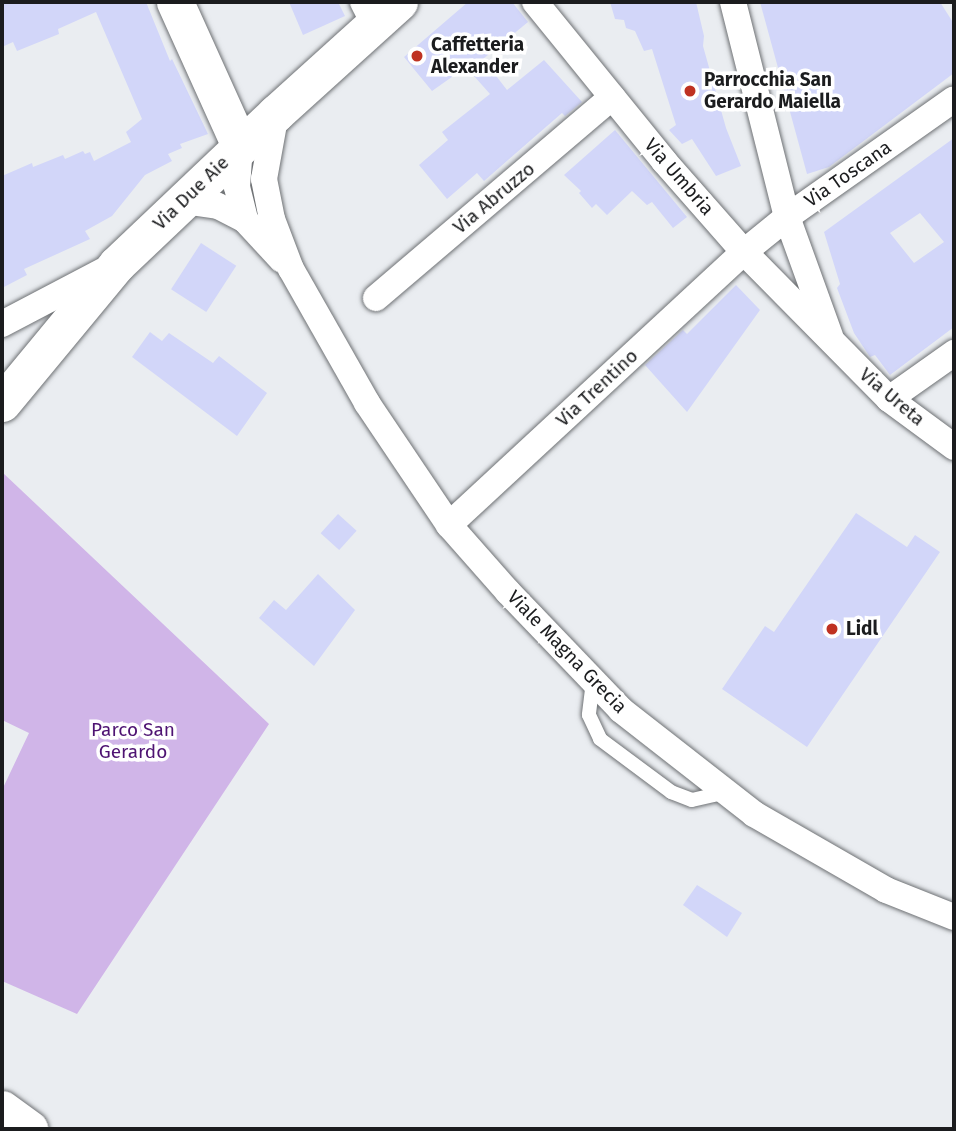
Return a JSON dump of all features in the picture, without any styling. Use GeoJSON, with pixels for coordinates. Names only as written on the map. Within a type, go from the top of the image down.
{"type":"FeatureCollection","features":[{"type":"Feature","properties":{"kind":"street"},"geometry":{"type":"LineString","coordinates":[[175,2],[240,146],[237,187],[245,220]]}},
{"type":"Feature","properties":{"kind":"street","name":"Via Umbria"},"geometry":{"type":"LineString","coordinates":[[535,2],[611,97],[744,252],[833,345]]}},
{"type":"Feature","properties":{"kind":"street"},"geometry":{"type":"LineString","coordinates":[[733,2],[787,217],[833,345]]}},
{"type":"Feature","properties":{"kind":"street","name":"Via Due Aie"},"geometry":{"type":"LineString","coordinates":[[2,403],[117,264],[276,113],[379,9]]}},
{"type":"Feature","properties":{"kind":"street","name":"Via Abruzzo"},"geometry":{"type":"LineString","coordinates":[[376,298],[611,97]]}},
{"type":"Feature","properties":{"kind":"street","name":"Via Toscana"},"geometry":{"type":"LineString","coordinates":[[744,252],[787,217],[954,99]]}},
{"type":"Feature","properties":{"kind":"street","name":"Viale Magna Grecia"},"geometry":{"type":"LineString","coordinates":[[276,113],[264,179],[272,219],[291,269],[366,403],[449,525],[621,710],[754,814],[886,890],[954,918]]}},
{"type":"Feature","properties":{"kind":"street","name":"Viale Magna Grecia"},"geometry":{"type":"LineString","coordinates":[[240,146],[264,179]]}},
{"type":"Feature","properties":{"kind":"street","name":"Viale Magna Grecia"},"geometry":{"type":"LineString","coordinates":[[183,201],[218,206],[245,220],[291,269]]}},
{"type":"Feature","properties":{"kind":"street","name":"Via Trentino"},"geometry":{"type":"LineString","coordinates":[[449,525],[744,252]]}},
{"type":"Feature","properties":{"kind":"street"},"geometry":{"type":"LineString","coordinates":[[2,324],[117,264]]}},
{"type":"Feature","properties":{"kind":"street","name":"Via Ureta"},"geometry":{"type":"LineString","coordinates":[[833,345],[889,399],[954,447]]}},
{"type":"Feature","properties":{"kind":"street"},"geometry":{"type":"LineString","coordinates":[[889,399],[954,353]]}},
{"type":"Feature","properties":{"kind":"street"},"geometry":{"type":"LineString","coordinates":[[2,1110],[30,1129]]}},
{"type":"Feature","properties":{"kind":"lane"},"geometry":{"type":"LineString","coordinates":[[593,681],[589,715],[600,739],[671,792],[692,800],[726,792]]}},
{"type":"Feature","properties":{"kind":"green space","name":"Parco San Gerardo"},"geometry":{"type":"Polygon","coordinates":[[[2,472],[269,724],[77,1014],[2,981],[2,790],[29,733],[2,720],[2,472]]]}},
{"type":"Feature","properties":{"kind":"building"},"geometry":{"type":"Polygon","coordinates":[[[2,2],[146,2],[170,61],[172,59],[208,134],[180,144],[182,148],[168,154],[172,161],[145,175],[112,216],[85,231],[90,239],[24,269],[27,275],[2,288],[2,176],[32,163],[33,167],[63,155],[65,159],[83,151],[85,154],[90,152],[94,161],[131,142],[126,132],[142,119],[96,12],[58,29],[59,34],[17,51],[13,42],[2,47],[2,2]]]}},
{"type":"Feature","properties":{"kind":"building"},"geometry":{"type":"Polygon","coordinates":[[[289,2],[338,2],[345,16],[303,35],[289,2]]]}},
{"type":"Feature","properties":{"kind":"building"},"geometry":{"type":"Polygon","coordinates":[[[468,2],[512,2],[528,22],[483,59],[507,90],[544,60],[582,102],[565,116],[562,113],[484,181],[477,173],[447,199],[419,165],[448,140],[442,132],[490,94],[466,67],[432,91],[404,57],[468,2]]]}},
{"type":"Feature","properties":{"kind":"building","name":"Parrocchia San Gerardo Maiella"},"geometry":{"type":"Polygon","coordinates":[[[610,2],[696,2],[704,36],[703,46],[726,128],[741,166],[716,176],[692,139],[682,144],[669,130],[676,125],[652,49],[644,51],[635,31],[626,28],[624,20],[615,19],[610,2]]]}},
{"type":"Feature","properties":{"kind":"building"},"geometry":{"type":"Polygon","coordinates":[[[760,2],[940,2],[954,24],[954,73],[829,167],[807,174],[760,2]]]}},
{"type":"Feature","properties":{"kind":"building"},"geometry":{"type":"Polygon","coordinates":[[[615,130],[687,217],[673,228],[652,202],[647,205],[632,191],[607,215],[596,204],[592,208],[579,193],[581,191],[564,175],[615,130]]]}},
{"type":"Feature","properties":{"kind":"building"},"geometry":{"type":"Polygon","coordinates":[[[954,138],[954,327],[890,375],[875,355],[870,357],[854,333],[837,288],[840,284],[824,232],[954,138]],[[920,213],[890,233],[914,263],[944,242],[920,213]]]}},
{"type":"Feature","properties":{"kind":"building"},"geometry":{"type":"Polygon","coordinates":[[[201,243],[236,266],[206,312],[171,289],[201,243]]]}},
{"type":"Feature","properties":{"kind":"building"},"geometry":{"type":"Polygon","coordinates":[[[736,285],[760,310],[687,412],[645,365],[683,330],[687,334],[736,285]]]}},
{"type":"Feature","properties":{"kind":"building"},"geometry":{"type":"Polygon","coordinates":[[[150,332],[162,341],[169,333],[213,363],[219,356],[267,393],[237,436],[132,357],[150,332]]]}},
{"type":"Feature","properties":{"kind":"building","name":"Lidl"},"geometry":{"type":"Polygon","coordinates":[[[856,513],[907,547],[915,535],[940,552],[807,747],[722,689],[765,626],[774,632],[856,513]]]}},
{"type":"Feature","properties":{"kind":"building"},"geometry":{"type":"Polygon","coordinates":[[[338,514],[357,531],[339,550],[321,533],[338,514]]]}},
{"type":"Feature","properties":{"kind":"building"},"geometry":{"type":"Polygon","coordinates":[[[318,574],[355,610],[314,666],[259,618],[274,600],[286,610],[318,574]]]}},
{"type":"Feature","properties":{"kind":"building"},"geometry":{"type":"Polygon","coordinates":[[[697,885],[742,913],[727,937],[683,905],[697,885]]]}},
{"type":"Feature","properties":{"kind":"place","name":"Caffetteria Alexander"},"geometry":{"type":"Point","coordinates":[417,56]}},
{"type":"Feature","properties":{"kind":"place","name":"Parrocchia San Gerardo Maiella"},"geometry":{"type":"Point","coordinates":[690,91]}},
{"type":"Feature","properties":{"kind":"place","name":"Lidl"},"geometry":{"type":"Point","coordinates":[832,629]}}]}
